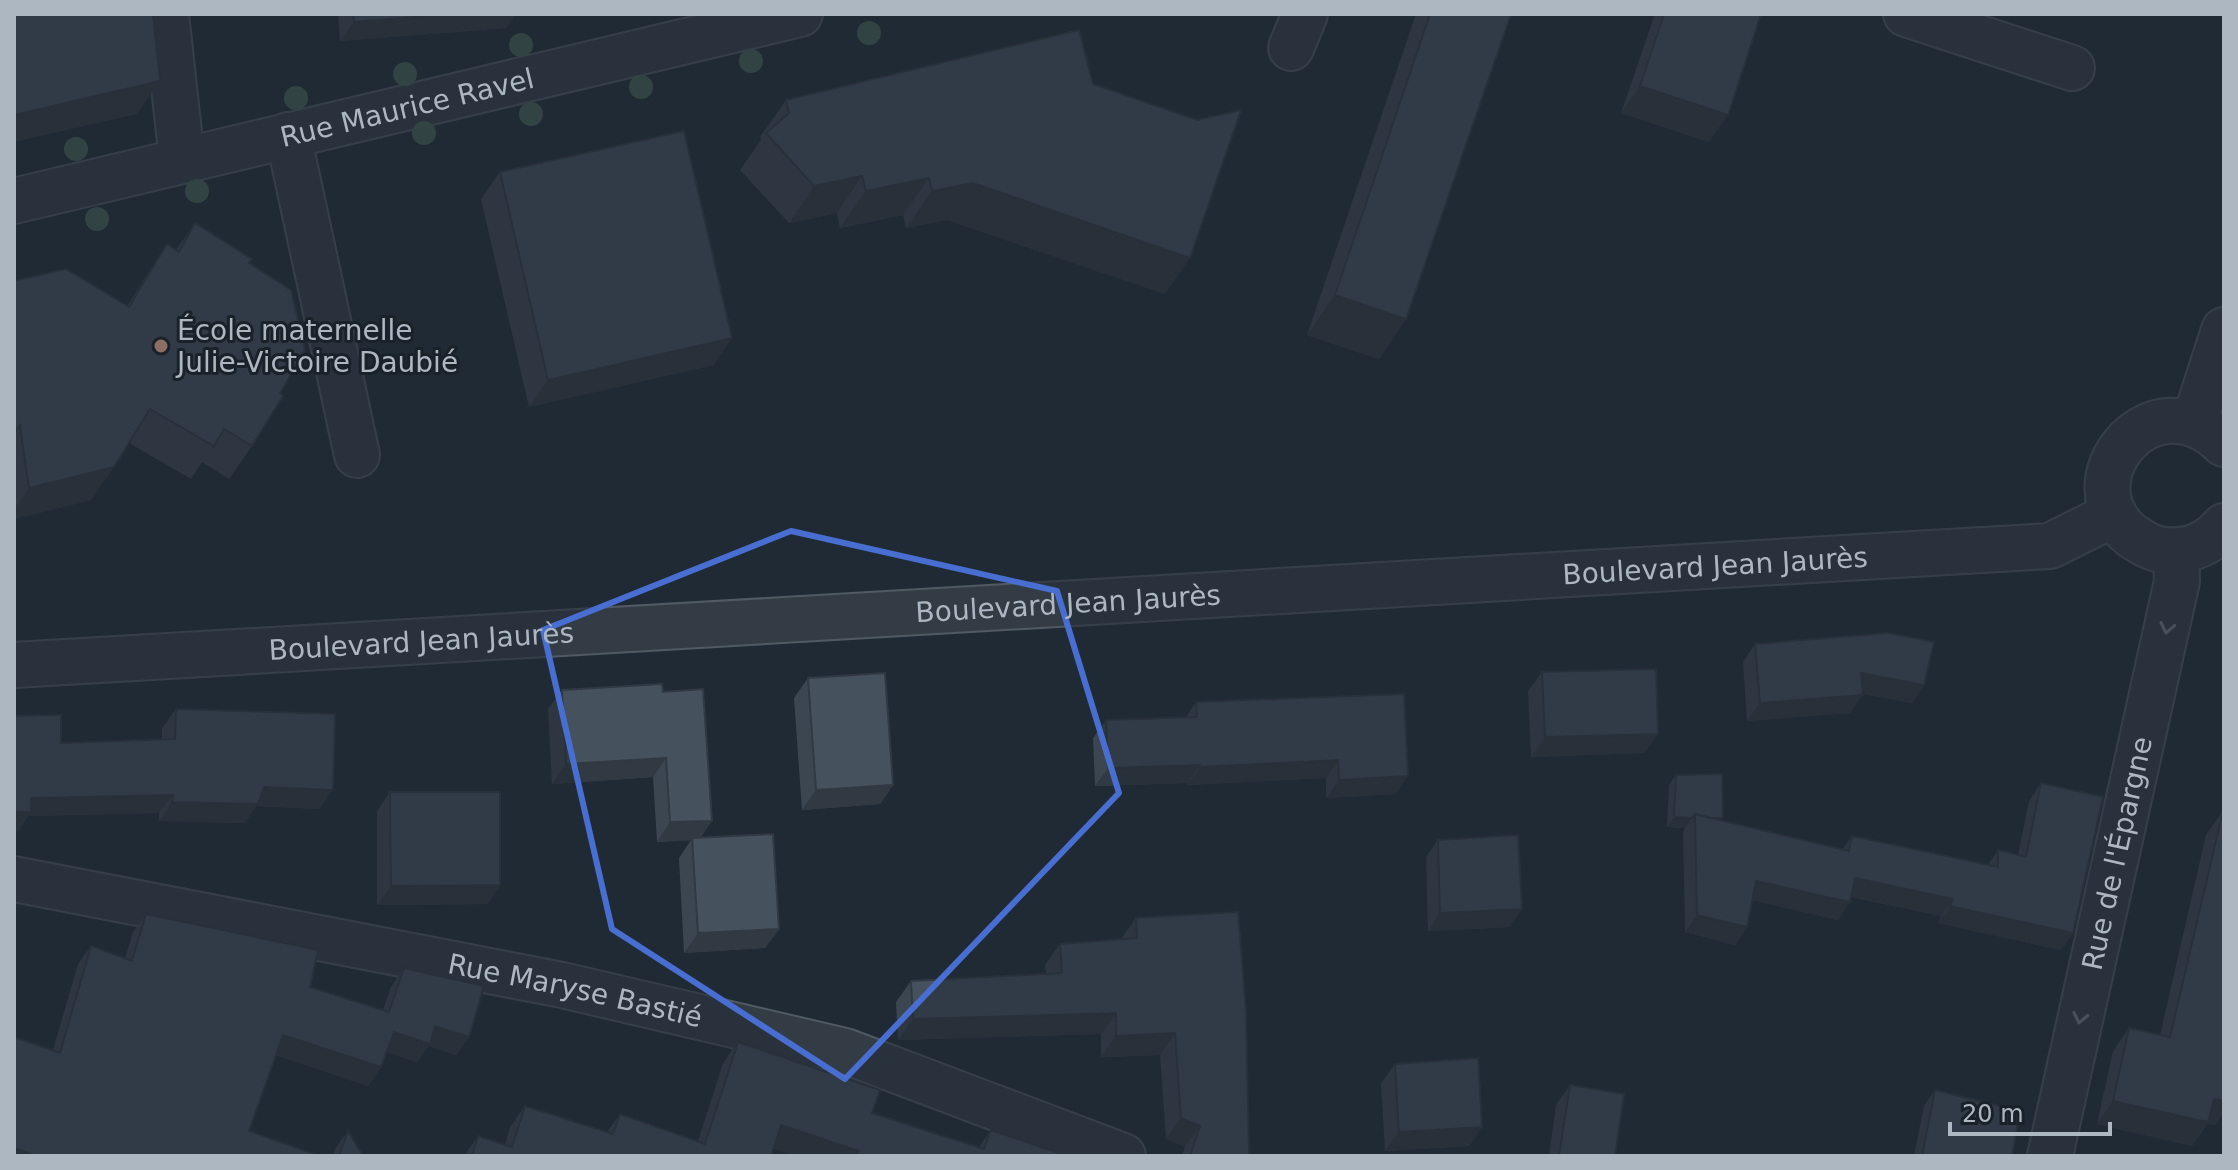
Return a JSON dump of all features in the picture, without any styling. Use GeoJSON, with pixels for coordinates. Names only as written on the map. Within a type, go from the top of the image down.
{"type":"FeatureCollection","features":[{"type":"Feature","properties":{"kind":"street"},"geometry":{"type":"LineString","coordinates":[[166,14],[182,160]]}},
{"type":"Feature","properties":{"kind":"street","name":"Rue Maurice Ravel"},"geometry":{"type":"LineString","coordinates":[[14,201],[288,135],[714,24],[800,14]]}},
{"type":"Feature","properties":{"kind":"street"},"geometry":{"type":"LineString","coordinates":[[1906,14],[2072,68]]}},
{"type":"Feature","properties":{"kind":"street"},"geometry":{"type":"LineString","coordinates":[[288,135],[357,455]]}},
{"type":"Feature","properties":{"kind":"street"},"geometry":{"type":"LineString","coordinates":[[2224,330],[2209,434],[2172,421],[2151,424],[2132,435],[2117,452],[2109,471],[2109,494],[2114,514],[2125,530],[2139,541],[2157,549],[2176,551],[2196,547],[2215,537],[2224,526]]}},
{"type":"Feature","properties":{"kind":"street","name":"Boulevard Jean Jaurès"},"geometry":{"type":"LineString","coordinates":[[14,665],[2050,546],[2114,514]]}},
{"type":"Feature","properties":{"kind":"street","name":"Rue de l'Épargne"},"geometry":{"type":"LineString","coordinates":[[2050,1156],[2177,581],[2176,551]]}},
{"type":"Feature","properties":{"kind":"street","name":"Rue Maryse Bastié"},"geometry":{"type":"LineString","coordinates":[[14,879],[562,985],[845,1051],[1123,1156]]}},
{"type":"Feature","properties":{"kind":"highlighted area"},"geometry":{"type":"Polygon","coordinates":[[[791,531],[1057,591],[1119,793],[845,1079],[612,929],[543,630],[791,531]]]}},
{"type":"Feature","properties":{"kind":"building"},"geometry":{"type":"Polygon","coordinates":[[[14,14],[153,14],[160,81],[14,115],[14,14]]]}},
{"type":"Feature","properties":{"kind":"building"},"geometry":{"type":"Polygon","coordinates":[[[353,14],[450,14],[354,22],[353,14]]]}},
{"type":"Feature","properties":{"kind":"building"},"geometry":{"type":"Polygon","coordinates":[[[1430,14],[1511,14],[1406,319],[1335,295],[1430,14]]]}},
{"type":"Feature","properties":{"kind":"building"},"geometry":{"type":"Polygon","coordinates":[[[1664,14],[1761,14],[1728,115],[1640,86],[1664,14]]]}},
{"type":"Feature","properties":{"kind":"building"},"geometry":{"type":"Polygon","coordinates":[[[1079,30],[1093,84],[1197,120],[1241,110],[1190,258],[973,183],[932,191],[929,178],[866,191],[862,176],[814,186],[766,133],[789,113],[786,100],[1079,30]]]}},
{"type":"Feature","properties":{"kind":"building"},"geometry":{"type":"Polygon","coordinates":[[[684,131],[732,338],[548,380],[500,172],[684,131]]]}},
{"type":"Feature","properties":{"kind":"building"},"geometry":{"type":"Polygon","coordinates":[[[195,223],[252,259],[249,263],[291,290],[305,350],[280,393],[283,396],[252,446],[224,429],[214,446],[150,409],[114,467],[29,488],[20,425],[14,434],[14,281],[66,269],[129,307],[167,244],[179,252],[195,223]]]}},
{"type":"Feature","properties":{"kind":"building"},"geometry":{"type":"Polygon","coordinates":[[[1888,633],[1934,642],[1924,685],[1861,673],[1863,695],[1760,703],[1755,644],[1888,633]]]}},
{"type":"Feature","properties":{"kind":"building"},"geometry":{"type":"Polygon","coordinates":[[[1656,669],[1658,734],[1545,737],[1542,672],[1656,669]]]}},
{"type":"Feature","properties":{"kind":"building"},"geometry":{"type":"Polygon","coordinates":[[[885,673],[893,785],[816,790],[808,678],[885,673]]]}},
{"type":"Feature","properties":{"kind":"building"},"geometry":{"type":"Polygon","coordinates":[[[662,684],[663,692],[703,689],[712,821],[670,822],[666,758],[566,764],[562,690],[662,684]]]}},
{"type":"Feature","properties":{"kind":"building"},"geometry":{"type":"Polygon","coordinates":[[[1404,694],[1408,776],[1339,780],[1338,760],[1108,768],[1106,720],[1197,717],[1196,702],[1404,694]]]}},
{"type":"Feature","properties":{"kind":"building"},"geometry":{"type":"Polygon","coordinates":[[[176,709],[335,714],[333,790],[264,787],[258,804],[172,802],[173,795],[31,798],[31,812],[14,812],[14,716],[61,715],[61,743],[175,739],[176,709]]]}},
{"type":"Feature","properties":{"kind":"building"},"geometry":{"type":"Polygon","coordinates":[[[1722,774],[1723,818],[1695,814],[1692,818],[1674,817],[1676,775],[1722,774]]]}},
{"type":"Feature","properties":{"kind":"building"},"geometry":{"type":"Polygon","coordinates":[[[2041,783],[2103,797],[2073,933],[1950,906],[1953,899],[1855,878],[1850,902],[1756,881],[1747,927],[1697,915],[1695,814],[1849,851],[1852,836],[1998,867],[1998,850],[2026,857],[2041,783]]]}},
{"type":"Feature","properties":{"kind":"building"},"geometry":{"type":"Polygon","coordinates":[[[390,792],[500,792],[500,885],[391,886],[390,792]]]}},
{"type":"Feature","properties":{"kind":"building"},"geometry":{"type":"Polygon","coordinates":[[[2223,811],[2224,1101],[2214,1099],[2208,1122],[2113,1101],[2129,1028],[2170,1037],[2223,811]]]}},
{"type":"Feature","properties":{"kind":"building"},"geometry":{"type":"Polygon","coordinates":[[[773,834],[779,929],[698,933],[692,838],[773,834]]]}},
{"type":"Feature","properties":{"kind":"building"},"geometry":{"type":"Polygon","coordinates":[[[1518,835],[1522,909],[1440,913],[1438,840],[1518,835]]]}},
{"type":"Feature","properties":{"kind":"building"},"geometry":{"type":"Polygon","coordinates":[[[1238,912],[1246,1013],[1249,1156],[1190,1156],[1200,1126],[1181,1118],[1175,1033],[1116,1036],[1116,1013],[913,1019],[911,981],[1062,973],[1060,944],[1137,938],[1136,918],[1238,912]]]}},
{"type":"Feature","properties":{"kind":"building"},"geometry":{"type":"Polygon","coordinates":[[[146,914],[318,950],[310,987],[389,1012],[404,968],[484,986],[469,1037],[435,1026],[430,1044],[394,1032],[381,1067],[283,1035],[249,1131],[319,1156],[37,1156],[14,1148],[14,1037],[60,1053],[91,946],[132,961],[146,914]]]}},
{"type":"Feature","properties":{"kind":"building"},"geometry":{"type":"Polygon","coordinates":[[[738,1042],[880,1090],[872,1113],[984,1149],[991,1130],[1067,1156],[857,1156],[859,1151],[781,1125],[771,1156],[472,1156],[478,1136],[512,1147],[525,1106],[613,1134],[620,1114],[705,1144],[738,1042]]]}},
{"type":"Feature","properties":{"kind":"building"},"geometry":{"type":"Polygon","coordinates":[[[1478,1058],[1482,1127],[1399,1132],[1395,1064],[1478,1058]]]}},
{"type":"Feature","properties":{"kind":"building"},"geometry":{"type":"Polygon","coordinates":[[[1570,1085],[1624,1094],[1615,1156],[1559,1156],[1570,1085]]]}},
{"type":"Feature","properties":{"kind":"building"},"geometry":{"type":"Polygon","coordinates":[[[1935,1090],[2020,1111],[2012,1156],[1922,1156],[1935,1090]]]}},
{"type":"Feature","properties":{"kind":"building"},"geometry":{"type":"Polygon","coordinates":[[[348,1131],[363,1156],[339,1156],[348,1131]]]}},
{"type":"Feature","properties":{"kind":"place","name":"École maternelle Julie-Victoire Daubié"},"geometry":{"type":"Point","coordinates":[161,346]}}]}
